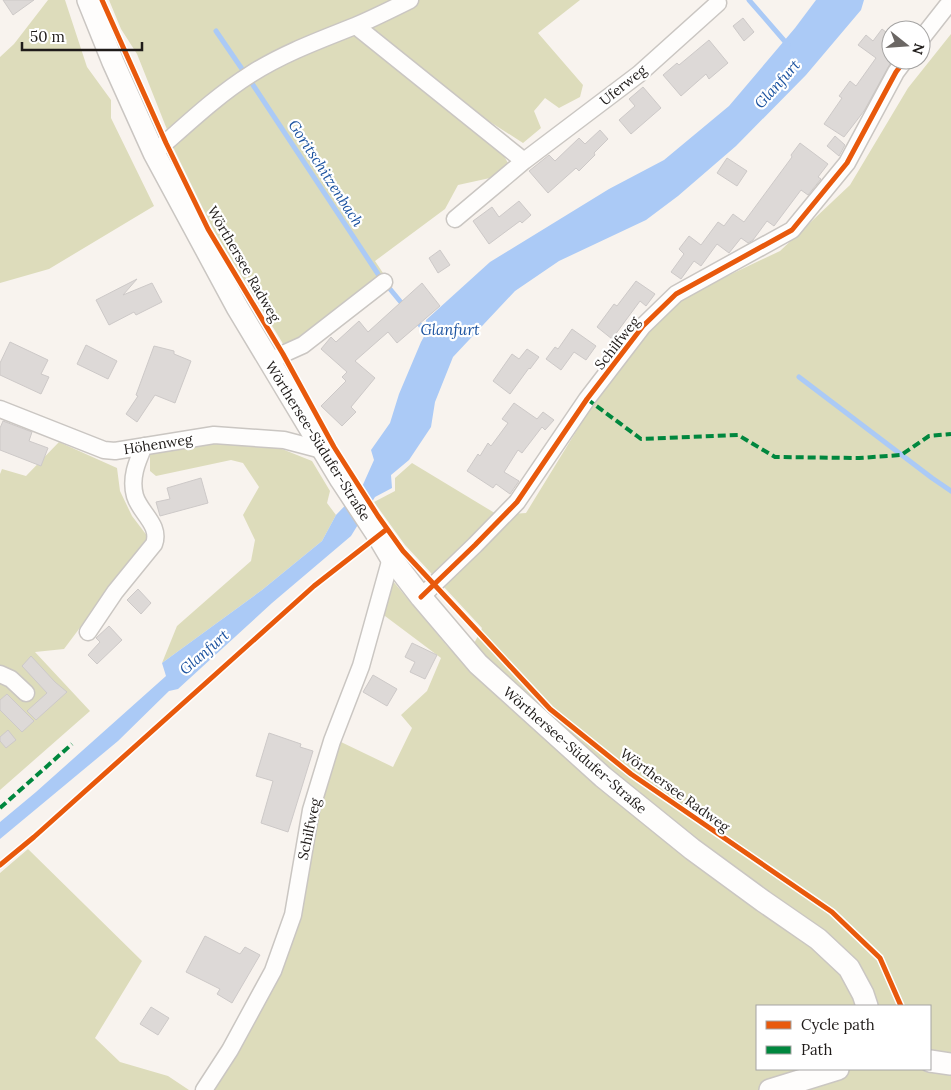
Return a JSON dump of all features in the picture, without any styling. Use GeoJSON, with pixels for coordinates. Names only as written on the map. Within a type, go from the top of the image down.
{"type":"FeatureCollection","features":[{"type":"Feature","properties":{"kind":"main road","name":"Wörthersee-Südufer-Straße"},"geometry":{"type":"LineString","coordinates":[[88,0],[154,154],[214,267],[322,450],[391,558],[427,591],[478,664],[603,777],[692,848],[818,939],[849,968],[864,994],[868,1005]]}},
{"type":"Feature","properties":{"kind":"main road"},"geometry":{"type":"LineString","coordinates":[[931,1061],[951,1064]]}},
{"type":"Feature","properties":{"kind":"main road"},"geometry":{"type":"LineString","coordinates":[[770,1090],[835,1070]]}},
{"type":"Feature","properties":{"kind":"street"},"geometry":{"type":"LineString","coordinates":[[154,154],[229,89],[251,74],[275,60],[356,26],[410,0]]}},
{"type":"Feature","properties":{"kind":"street","name":"Uferweg"},"geometry":{"type":"LineString","coordinates":[[455,219],[524,161],[632,79],[718,3]]}},
{"type":"Feature","properties":{"kind":"street"},"geometry":{"type":"LineString","coordinates":[[931,26],[951,3]]}},
{"type":"Feature","properties":{"kind":"street"},"geometry":{"type":"LineString","coordinates":[[356,26],[524,161]]}},
{"type":"Feature","properties":{"kind":"street","name":"Schilfweg"},"geometry":{"type":"LineString","coordinates":[[427,591],[518,502],[587,399],[643,326],[676,294],[792,230],[846,163],[898,70]]}},
{"type":"Feature","properties":{"kind":"street"},"geometry":{"type":"LineString","coordinates":[[270,363],[283,354],[303,345],[384,282]]}},
{"type":"Feature","properties":{"kind":"street","name":"Höhenweg"},"geometry":{"type":"LineString","coordinates":[[0,409],[104,450],[115,451],[214,435],[284,440],[322,450]]}},
{"type":"Feature","properties":{"kind":"street"},"geometry":{"type":"LineString","coordinates":[[88,632],[115,592],[154,544],[156,538],[154,527],[140,508],[135,495],[133,479],[136,465],[144,446]]}},
{"type":"Feature","properties":{"kind":"street","name":"Schilfweg"},"geometry":{"type":"LineString","coordinates":[[204,1090],[230,1050],[273,971],[293,916],[311,810],[332,741],[361,666],[391,558]]}},
{"type":"Feature","properties":{"kind":"street"},"geometry":{"type":"LineString","coordinates":[[0,674],[12,679],[26,693]]}},
{"type":"Feature","properties":{"kind":"green space"},"geometry":{"type":"Polygon","coordinates":[[[48,0],[65,0],[87,67],[111,100],[111,118],[154,206],[49,269],[0,283],[0,57],[14,44],[48,0]]]}},
{"type":"Feature","properties":{"kind":"green space"},"geometry":{"type":"Polygon","coordinates":[[[109,0],[580,0],[538,33],[583,85],[580,97],[559,108],[545,98],[534,111],[541,128],[523,143],[456,100],[356,19],[168,132],[137,54],[121,29],[109,0]]]}},
{"type":"Feature","properties":{"kind":"green space"},"geometry":{"type":"Polygon","coordinates":[[[951,34],[951,1090],[212,1090],[279,977],[317,819],[341,742],[393,767],[412,728],[401,715],[427,691],[441,658],[381,613],[392,580],[448,647],[464,663],[482,628],[405,545],[374,502],[395,491],[395,478],[412,463],[498,515],[526,513],[604,386],[641,341],[681,298],[780,251],[850,185],[908,88],[922,70],[931,70],[931,59],[951,34]]]}},
{"type":"Feature","properties":{"kind":"green space"},"geometry":{"type":"Polygon","coordinates":[[[347,35],[362,38],[501,150],[510,167],[499,176],[458,185],[445,209],[375,261],[385,276],[299,342],[285,347],[214,231],[172,145],[252,79],[347,35]]]}},
{"type":"Feature","properties":{"kind":"green space"},"geometry":{"type":"Polygon","coordinates":[[[214,440],[282,449],[312,461],[330,491],[327,503],[336,515],[322,541],[262,590],[162,663],[177,626],[251,561],[255,540],[243,515],[259,487],[243,463],[231,460],[156,476],[150,471],[150,452],[214,440]]]}},
{"type":"Feature","properties":{"kind":"green space"},"geometry":{"type":"Polygon","coordinates":[[[59,442],[117,468],[120,491],[132,516],[148,537],[64,649],[35,652],[90,711],[0,790],[0,474],[2,469],[26,476],[59,442]]]}},
{"type":"Feature","properties":{"kind":"green space"},"geometry":{"type":"Polygon","coordinates":[[[28,849],[142,961],[95,1038],[120,1062],[168,1076],[189,1090],[0,1090],[0,873],[28,849]]]}},
{"type":"Feature","properties":{"kind":"water","name":"Glanfurt"},"geometry":{"type":"Polygon","coordinates":[[[816,0],[864,0],[861,10],[806,75],[736,146],[678,196],[646,220],[559,261],[515,291],[453,357],[435,402],[431,427],[409,460],[391,475],[392,488],[375,497],[351,536],[272,603],[178,689],[169,691],[118,741],[0,839],[0,822],[166,676],[162,663],[262,590],[322,541],[336,515],[361,489],[374,460],[371,450],[390,423],[399,394],[426,333],[426,320],[490,262],[609,189],[664,160],[729,106],[795,28],[816,0]]]}},
{"type":"Feature","properties":{"kind":"building"},"geometry":{"type":"Polygon","coordinates":[[[3,0],[34,0],[13,15],[3,0]]]}},
{"type":"Feature","properties":{"kind":"building"},"geometry":{"type":"Polygon","coordinates":[[[743,18],[754,32],[744,41],[733,26],[743,18]]]}},
{"type":"Feature","properties":{"kind":"building"},"geometry":{"type":"Polygon","coordinates":[[[881,30],[881,70],[887,70],[864,111],[844,137],[824,124],[842,98],[839,96],[850,81],[856,86],[876,58],[858,45],[866,35],[873,41],[881,30]]]}},
{"type":"Feature","properties":{"kind":"building"},"geometry":{"type":"Polygon","coordinates":[[[709,40],[728,63],[709,79],[706,74],[681,96],[663,75],[677,63],[679,65],[709,40]]]}},
{"type":"Feature","properties":{"kind":"building"},"geometry":{"type":"Polygon","coordinates":[[[643,87],[661,108],[631,134],[619,120],[635,106],[629,99],[643,87]]]}},
{"type":"Feature","properties":{"kind":"building"},"geometry":{"type":"Polygon","coordinates":[[[600,130],[608,139],[594,153],[595,155],[579,171],[576,168],[548,193],[529,171],[549,155],[555,161],[579,138],[585,144],[600,130]]]}},
{"type":"Feature","properties":{"kind":"building"},"geometry":{"type":"Polygon","coordinates":[[[835,136],[845,145],[839,156],[827,146],[835,136]]]}},
{"type":"Feature","properties":{"kind":"building"},"geometry":{"type":"Polygon","coordinates":[[[800,143],[828,164],[818,177],[821,179],[808,195],[801,190],[774,226],[767,221],[753,240],[748,243],[741,238],[729,253],[717,244],[701,266],[694,261],[681,279],[671,272],[684,254],[679,249],[689,236],[701,245],[718,222],[724,226],[733,214],[744,222],[792,157],[791,155],[800,143]]]}},
{"type":"Feature","properties":{"kind":"building"},"geometry":{"type":"Polygon","coordinates":[[[727,158],[747,171],[737,186],[717,173],[727,158]]]}},
{"type":"Feature","properties":{"kind":"building"},"geometry":{"type":"Polygon","coordinates":[[[519,201],[531,215],[489,244],[473,221],[492,207],[499,217],[519,201]]]}},
{"type":"Feature","properties":{"kind":"building"},"geometry":{"type":"Polygon","coordinates":[[[440,250],[450,265],[438,273],[429,258],[440,250]]]}},
{"type":"Feature","properties":{"kind":"building"},"geometry":{"type":"Polygon","coordinates":[[[137,279],[123,295],[152,283],[162,302],[136,315],[134,312],[109,325],[96,300],[137,279]]]}},
{"type":"Feature","properties":{"kind":"building"},"geometry":{"type":"Polygon","coordinates":[[[636,281],[655,294],[646,306],[640,301],[612,339],[597,327],[614,304],[617,306],[636,281]]]}},
{"type":"Feature","properties":{"kind":"building"},"geometry":{"type":"Polygon","coordinates":[[[422,283],[440,306],[397,343],[388,332],[355,361],[375,378],[351,407],[356,412],[342,426],[321,406],[346,381],[342,377],[347,372],[321,349],[331,337],[336,342],[359,321],[368,332],[422,283]]]}},
{"type":"Feature","properties":{"kind":"building"},"geometry":{"type":"Polygon","coordinates":[[[572,329],[596,346],[586,360],[574,352],[561,370],[546,359],[555,347],[558,349],[572,329]]]}},
{"type":"Feature","properties":{"kind":"building"},"geometry":{"type":"Polygon","coordinates":[[[10,342],[48,360],[41,374],[49,377],[41,394],[0,375],[0,363],[10,342]]]}},
{"type":"Feature","properties":{"kind":"building"},"geometry":{"type":"Polygon","coordinates":[[[86,345],[117,361],[108,379],[77,364],[86,345]]]}},
{"type":"Feature","properties":{"kind":"building"},"geometry":{"type":"Polygon","coordinates":[[[154,346],[174,351],[174,354],[191,361],[175,403],[155,395],[137,422],[126,414],[138,396],[136,395],[154,346]]]}},
{"type":"Feature","properties":{"kind":"building"},"geometry":{"type":"Polygon","coordinates":[[[527,349],[539,357],[510,394],[493,381],[512,354],[519,359],[527,349]]]}},
{"type":"Feature","properties":{"kind":"building"},"geometry":{"type":"Polygon","coordinates":[[[514,403],[537,419],[543,412],[554,420],[545,430],[542,427],[522,453],[518,450],[504,472],[519,481],[510,494],[496,484],[493,488],[467,471],[478,454],[480,456],[488,443],[491,446],[508,423],[502,419],[514,403]]]}},
{"type":"Feature","properties":{"kind":"building"},"geometry":{"type":"Polygon","coordinates":[[[3,421],[32,432],[29,441],[48,448],[41,466],[0,450],[0,428],[3,421]]]}},
{"type":"Feature","properties":{"kind":"building"},"geometry":{"type":"Polygon","coordinates":[[[201,478],[208,503],[160,516],[156,502],[170,499],[167,488],[201,478]]]}},
{"type":"Feature","properties":{"kind":"building"},"geometry":{"type":"Polygon","coordinates":[[[138,589],[151,603],[141,614],[127,600],[138,589]]]}},
{"type":"Feature","properties":{"kind":"building"},"geometry":{"type":"Polygon","coordinates":[[[109,626],[122,640],[97,664],[88,655],[100,642],[96,638],[109,626]]]}},
{"type":"Feature","properties":{"kind":"building"},"geometry":{"type":"Polygon","coordinates":[[[412,643],[437,655],[425,679],[410,672],[415,662],[405,657],[412,643]]]}},
{"type":"Feature","properties":{"kind":"building"},"geometry":{"type":"Polygon","coordinates":[[[31,656],[67,692],[36,720],[27,711],[47,693],[22,666],[31,656]]]}},
{"type":"Feature","properties":{"kind":"building"},"geometry":{"type":"Polygon","coordinates":[[[373,675],[397,689],[387,706],[363,692],[373,675]]]}},
{"type":"Feature","properties":{"kind":"building"},"geometry":{"type":"Polygon","coordinates":[[[7,694],[34,721],[22,732],[0,710],[0,700],[7,694]]]}},
{"type":"Feature","properties":{"kind":"building"},"geometry":{"type":"Polygon","coordinates":[[[8,730],[16,740],[6,748],[0,741],[0,737],[8,730]]]}},
{"type":"Feature","properties":{"kind":"building"},"geometry":{"type":"Polygon","coordinates":[[[269,733],[301,744],[300,747],[313,751],[288,832],[261,823],[273,781],[256,776],[269,733]]]}},
{"type":"Feature","properties":{"kind":"building"},"geometry":{"type":"Polygon","coordinates":[[[205,936],[240,954],[245,947],[260,955],[232,1003],[217,994],[220,989],[186,972],[205,936]]]}},
{"type":"Feature","properties":{"kind":"building"},"geometry":{"type":"Polygon","coordinates":[[[151,1007],[169,1018],[158,1035],[140,1024],[151,1007]]]}},
{"type":"Feature","properties":{"kind":"waterway"},"geometry":{"type":"LineString","coordinates":[[749,0],[788,45]]}},
{"type":"Feature","properties":{"kind":"waterway"},"geometry":{"type":"LineString","coordinates":[[216,31],[242,69]]}},
{"type":"Feature","properties":{"kind":"waterway","name":"Goritschitzenbach"},"geometry":{"type":"LineString","coordinates":[[253,85],[378,274]]}},
{"type":"Feature","properties":{"kind":"waterway"},"geometry":{"type":"LineString","coordinates":[[390,289],[404,306]]}},
{"type":"Feature","properties":{"kind":"waterway"},"geometry":{"type":"LineString","coordinates":[[416,320],[430,337]]}},
{"type":"Feature","properties":{"kind":"waterway"},"geometry":{"type":"LineString","coordinates":[[799,377],[951,491]]}},
{"type":"Feature","properties":{"kind":"marked path"},"geometry":{"type":"LineString","coordinates":[[587,399],[641,439],[738,435],[775,457],[859,458],[901,455],[929,436],[951,434]]}},
{"type":"Feature","properties":{"kind":"marked path"},"geometry":{"type":"LineString","coordinates":[[0,808],[72,744]]}},
{"type":"Feature","properties":{"kind":"cycle path","name":"Wörthersee Radweg"},"geometry":{"type":"LineString","coordinates":[[102,0],[166,143],[208,229],[283,354],[334,447],[403,551],[550,709],[631,774],[832,912],[880,958],[901,1005]]}},
{"type":"Feature","properties":{"kind":"cycle path"},"geometry":{"type":"LineString","coordinates":[[421,597],[517,502],[587,399],[643,326],[676,294],[792,230],[847,163],[898,70]]}},
{"type":"Feature","properties":{"kind":"cycle path"},"geometry":{"type":"LineString","coordinates":[[0,865],[34,837],[314,586],[387,529]]}}]}
